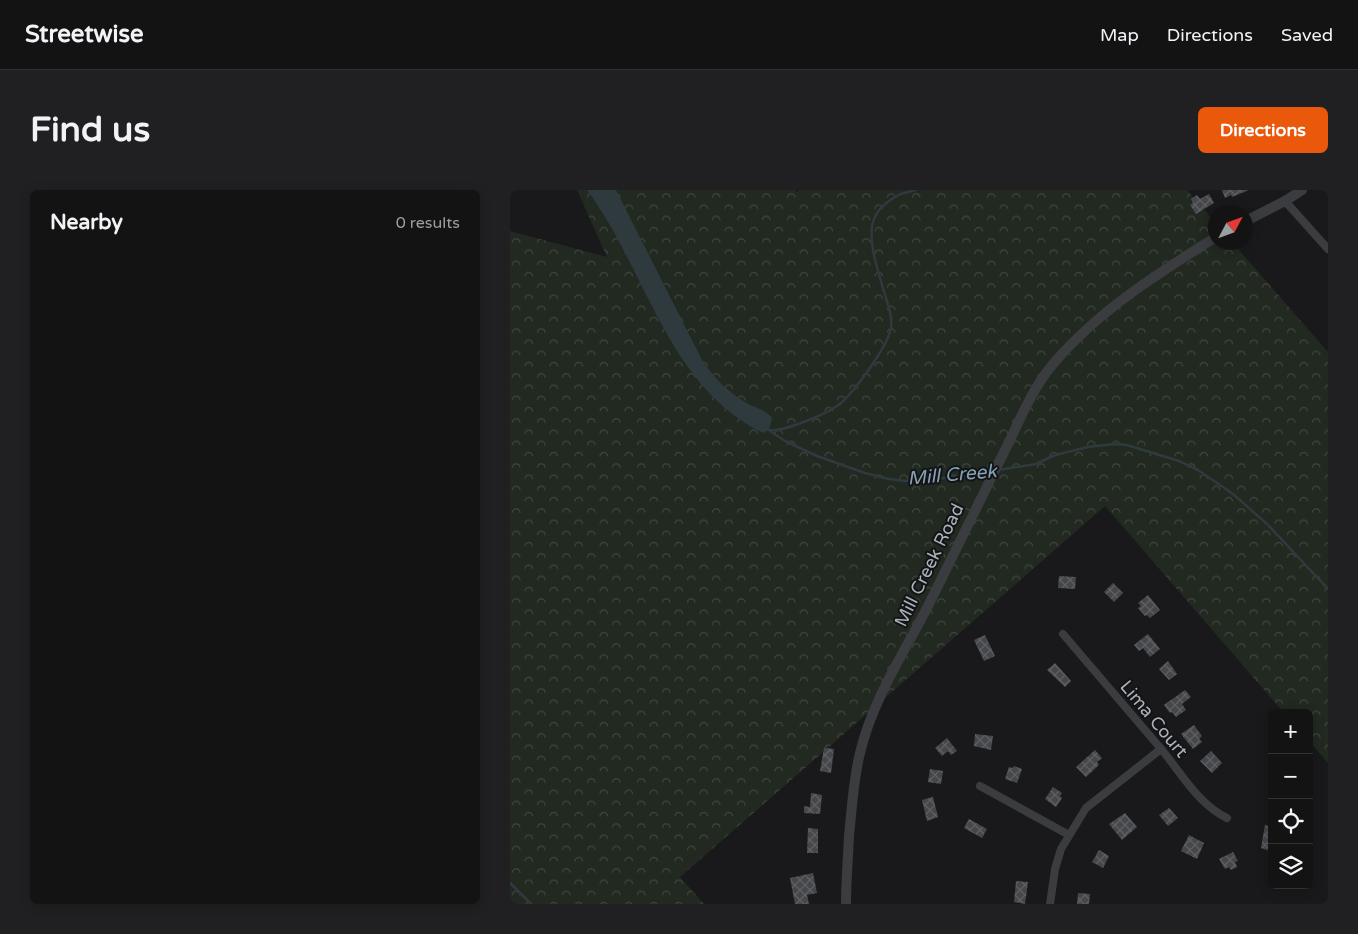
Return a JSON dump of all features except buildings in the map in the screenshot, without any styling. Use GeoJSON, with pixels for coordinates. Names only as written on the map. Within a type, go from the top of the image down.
{"type":"FeatureCollection","features":[{"type":"Feature","properties":{"kind":"street"},"geometry":{"type":"LineString","coordinates":[[1253,217],[1302,190]]}},
{"type":"Feature","properties":{"kind":"street"},"geometry":{"type":"LineString","coordinates":[[1285,201],[1328,249]]}},
{"type":"Feature","properties":{"kind":"street","name":"Mill Creek Road"},"geometry":{"type":"LineString","coordinates":[[846,904],[852,801],[865,735],[883,690],[932,598],[1039,384],[1052,365],[1102,315],[1208,242]]}},
{"type":"Feature","properties":{"kind":"street","name":"Lima Court"},"geometry":{"type":"LineString","coordinates":[[1062,634],[1203,801],[1215,812],[1227,818]]}},
{"type":"Feature","properties":{"kind":"street"},"geometry":{"type":"LineString","coordinates":[[1050,904],[1055,869],[1061,849],[1086,808],[1161,749]]}},
{"type":"Feature","properties":{"kind":"street"},"geometry":{"type":"LineString","coordinates":[[980,786],[1068,835]]}},
{"type":"Feature","properties":{"kind":"green space"},"geometry":{"type":"Polygon","coordinates":[[[577,190],[795,190],[797,192],[799,190],[1187,190],[1208,214],[1208,250],[1239,250],[1328,352],[1328,763],[1313,746],[1313,709],[1281,709],[1105,506],[680,877],[704,904],[510,904],[510,231],[607,257],[577,190]]]}},
{"type":"Feature","properties":{"kind":"shaded area"},"geometry":{"type":"Polygon","coordinates":[[[587,190],[616,190],[702,360],[716,378],[733,394],[772,418],[769,430],[763,433],[730,412],[703,386],[661,324],[608,221],[587,190]]]}},
{"type":"Feature","properties":{"kind":"waterway"},"geometry":{"type":"LineString","coordinates":[[770,430],[804,422],[837,406],[844,401],[877,358],[891,328],[891,320],[874,255],[872,225],[877,214],[888,202],[899,195],[915,190]]}},
{"type":"Feature","properties":{"kind":"waterway","name":"Mill Creek"},"geometry":{"type":"LineString","coordinates":[[767,429],[785,441],[817,456],[865,473],[889,479],[905,481],[971,476],[990,472]]}},
{"type":"Feature","properties":{"kind":"waterway","name":"Mill Creek"},"geometry":{"type":"LineString","coordinates":[[998,470],[1036,464],[1055,455],[1088,447],[1115,444],[1127,445],[1179,461],[1198,470],[1233,494],[1267,524],[1328,589]]}},
{"type":"Feature","properties":{"kind":"waterway"},"geometry":{"type":"LineString","coordinates":[[510,883],[531,904]]}}]}
